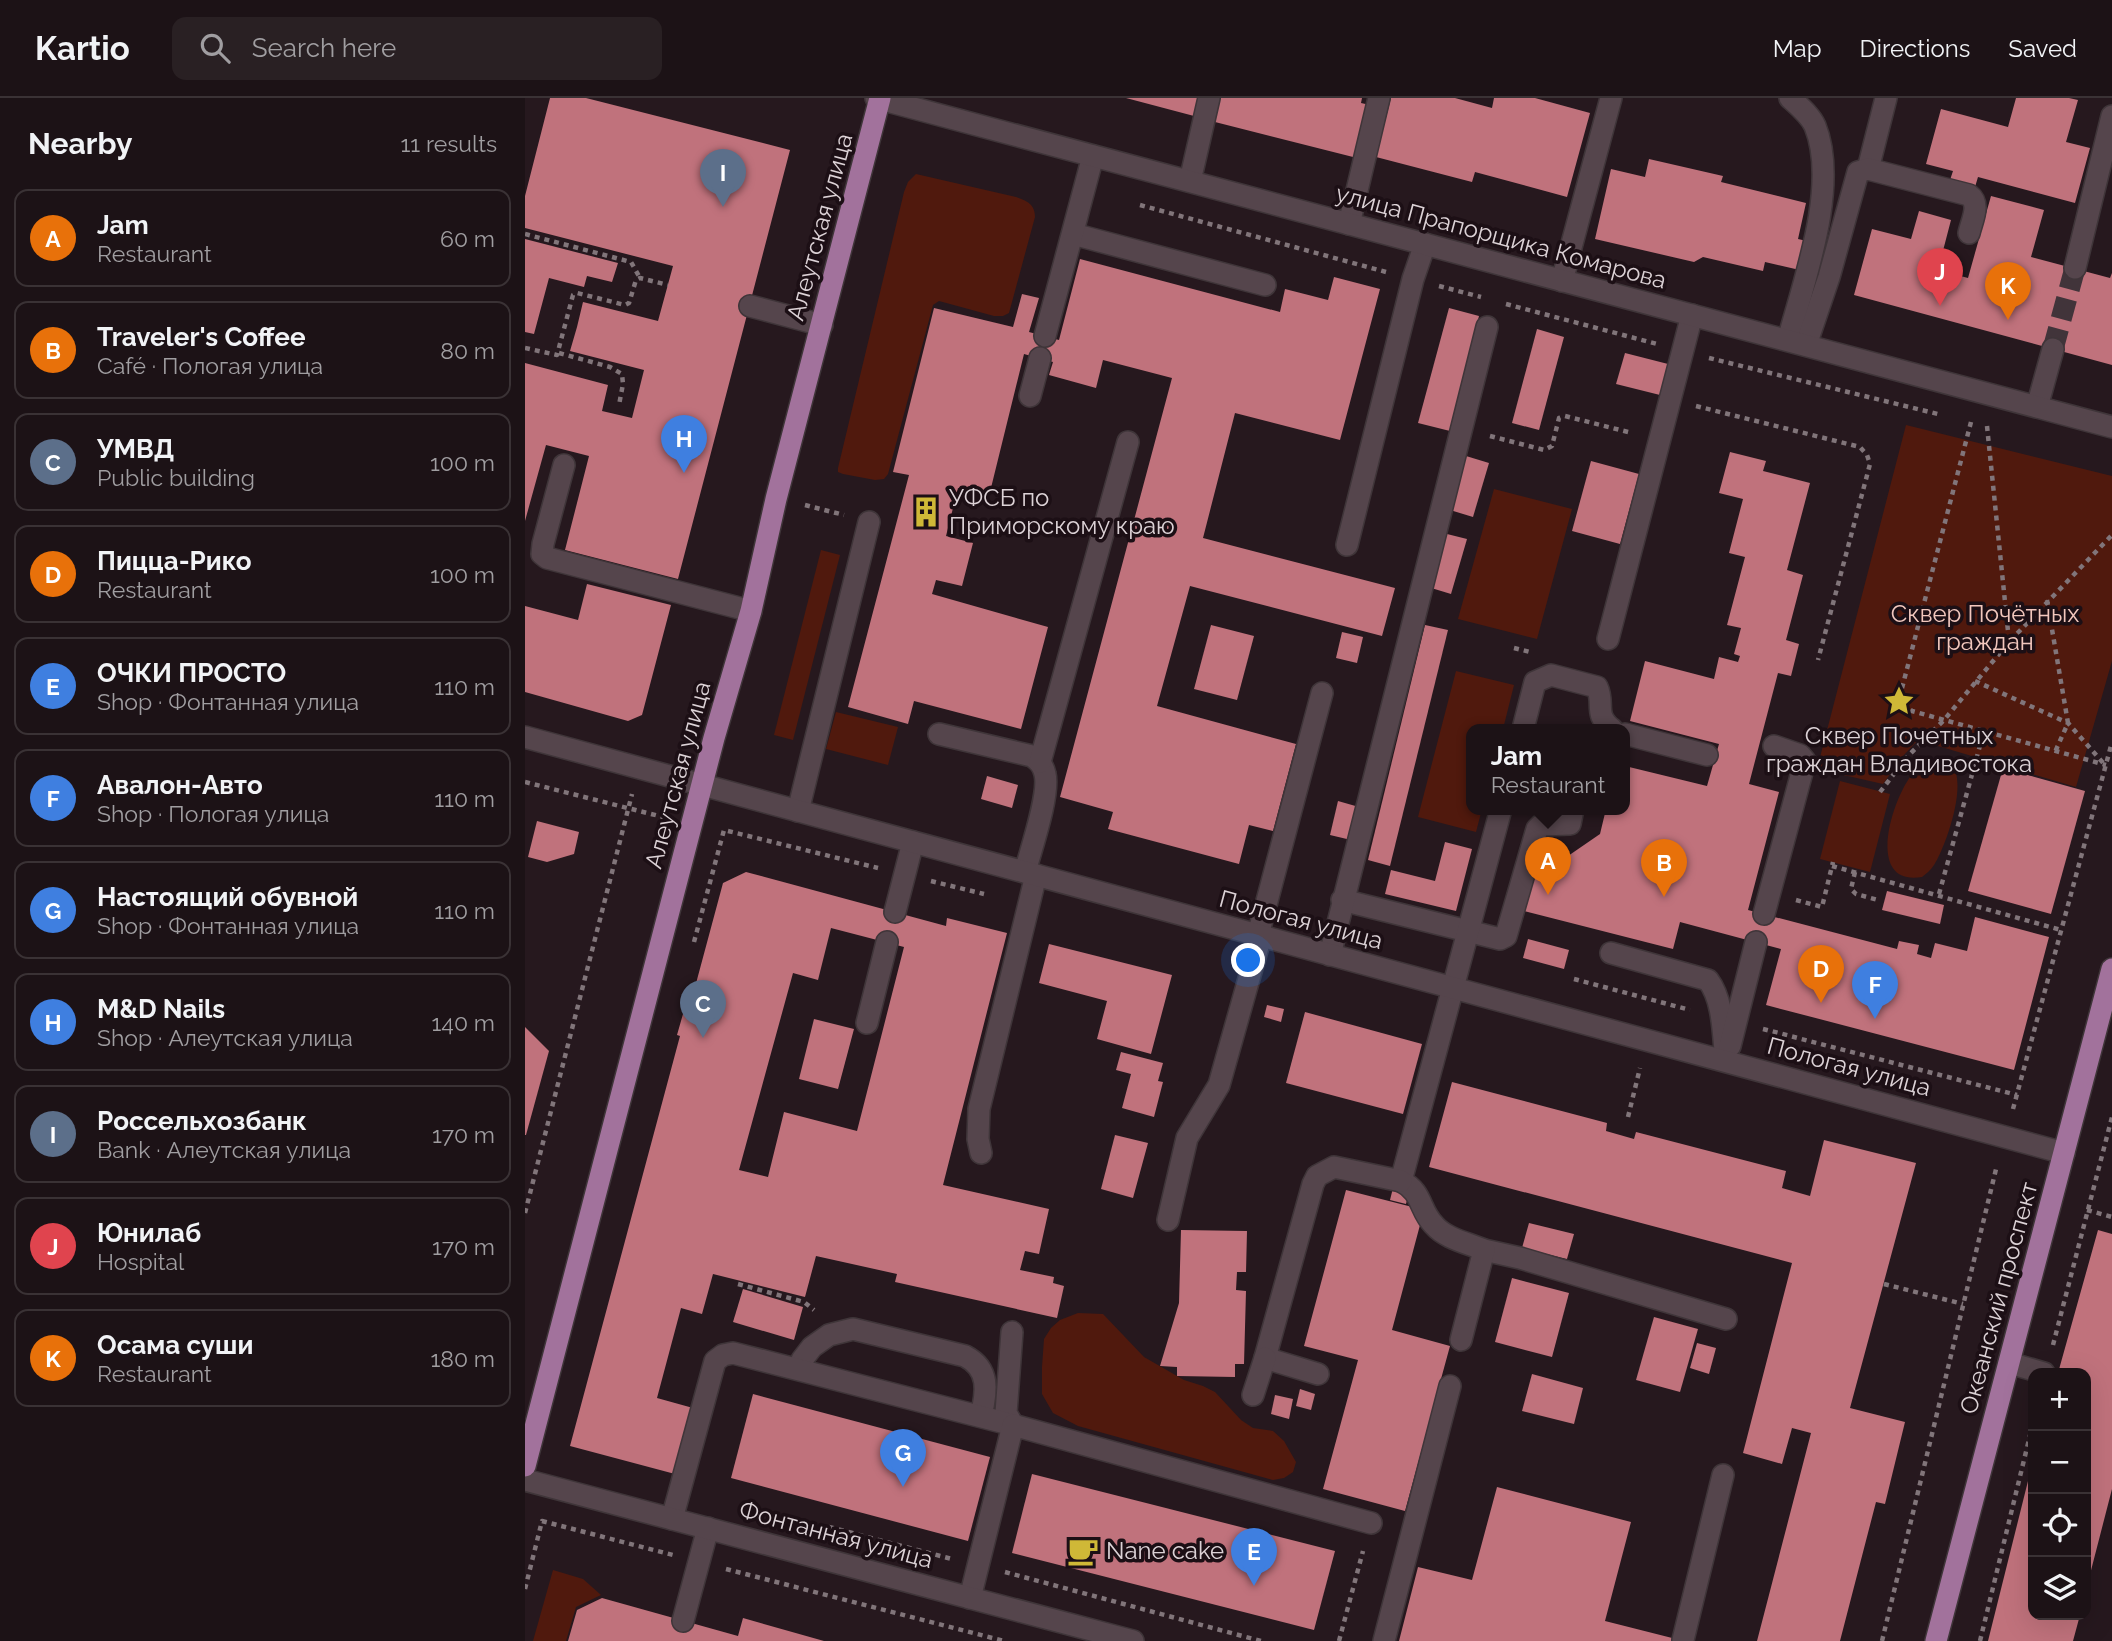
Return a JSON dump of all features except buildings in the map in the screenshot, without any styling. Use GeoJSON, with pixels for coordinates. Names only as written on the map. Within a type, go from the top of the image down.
{"type":"FeatureCollection","features":[{"type":"Feature","properties":{"kind":"main road","name":"улица Прапорщика Комарова"},"geometry":{"type":"LineString","coordinates":[[879,98],[2112,427]]}},
{"type":"Feature","properties":{"kind":"main road","name":"Алеутская улица"},"geometry":{"type":"LineString","coordinates":[[525,1466],[702,785],[751,611],[776,499],[879,98]]}},
{"type":"Feature","properties":{"kind":"main road"},"geometry":{"type":"LineString","coordinates":[[1189,181],[1209,98]]}},
{"type":"Feature","properties":{"kind":"main road"},"geometry":{"type":"LineString","coordinates":[[1349,224],[1380,98]]}},
{"type":"Feature","properties":{"kind":"main road"},"geometry":{"type":"LineString","coordinates":[[1562,281],[1611,98]]}},
{"type":"Feature","properties":{"kind":"main road"},"geometry":{"type":"LineString","coordinates":[[1790,98],[1814,123],[1822,156],[1822,184],[1815,242],[1797,343]]}},
{"type":"Feature","properties":{"kind":"main road"},"geometry":{"type":"LineString","coordinates":[[1868,169],[1885,98]]}},
{"type":"Feature","properties":{"kind":"main road"},"geometry":{"type":"LineString","coordinates":[[2074,268],[2106,174],[2112,116]]}},
{"type":"Feature","properties":{"kind":"main road"},"geometry":{"type":"LineString","coordinates":[[1045,336],[1093,156]]}},
{"type":"Feature","properties":{"kind":"main road"},"geometry":{"type":"LineString","coordinates":[[1797,343],[1829,278],[1858,172],[1868,169],[1969,195],[1976,204],[1969,233]]}},
{"type":"Feature","properties":{"kind":"main road"},"geometry":{"type":"LineString","coordinates":[[1073,234],[1265,285]]}},
{"type":"Feature","properties":{"kind":"main road"},"geometry":{"type":"LineString","coordinates":[[1347,545],[1413,279],[1425,244]]}},
{"type":"Feature","properties":{"kind":"main road"},"geometry":{"type":"LineString","coordinates":[[750,306],[821,325]]}},
{"type":"Feature","properties":{"kind":"main road"},"geometry":{"type":"LineString","coordinates":[[1608,639],[1692,315]]}},
{"type":"Feature","properties":{"kind":"main road"},"geometry":{"type":"LineString","coordinates":[[1330,955],[1487,327]]}},
{"type":"Feature","properties":{"kind":"main road"},"geometry":{"type":"LineString","coordinates":[[2037,407],[2053,349]]}},
{"type":"Feature","properties":{"kind":"main road"},"geometry":{"type":"LineString","coordinates":[[1030,396],[1040,358]]}},
{"type":"Feature","properties":{"kind":"main road"},"geometry":{"type":"LineString","coordinates":[[1040,762],[1128,442]]}},
{"type":"Feature","properties":{"kind":"main road"},"geometry":{"type":"LineString","coordinates":[[564,465],[543,544],[542,554],[547,558],[751,611]]}},
{"type":"Feature","properties":{"kind":"main road"},"geometry":{"type":"LineString","coordinates":[[798,811],[869,522]]}},
{"type":"Feature","properties":{"kind":"main road"},"geometry":{"type":"LineString","coordinates":[[1524,724],[1535,682],[1551,674],[1597,687],[1599,712],[1605,724]]}},
{"type":"Feature","properties":{"kind":"main road"},"geometry":{"type":"LineString","coordinates":[[1168,1220],[1187,1138],[1219,1085],[1322,693]]}},
{"type":"Feature","properties":{"kind":"main road"},"geometry":{"type":"LineString","coordinates":[[939,734],[1032,756],[1040,762],[1045,775],[1045,793],[1030,873],[1028,906],[979,1109],[978,1139],[981,1153]]}},
{"type":"Feature","properties":{"kind":"main road"},"geometry":{"type":"LineString","coordinates":[[1630,735],[1706,755]]}},
{"type":"Feature","properties":{"kind":"main road","name":"Пологая улица"},"geometry":{"type":"LineString","coordinates":[[525,737],[2064,1153]]}},
{"type":"Feature","properties":{"kind":"main road"},"geometry":{"type":"LineString","coordinates":[[1764,914],[1805,761],[1800,755],[1774,746]]}},
{"type":"Feature","properties":{"kind":"main road"},"geometry":{"type":"LineString","coordinates":[[1401,1181],[1499,815]]}},
{"type":"Feature","properties":{"kind":"main road"},"geometry":{"type":"LineString","coordinates":[[1342,900],[1493,938],[1506,936],[1537,829],[1541,825],[1570,824],[1572,815]]}},
{"type":"Feature","properties":{"kind":"main road"},"geometry":{"type":"LineString","coordinates":[[895,912],[913,842]]}},
{"type":"Feature","properties":{"kind":"main road"},"geometry":{"type":"LineString","coordinates":[[867,1023],[887,942]]}},
{"type":"Feature","properties":{"kind":"main road"},"geometry":{"type":"LineString","coordinates":[[1726,1061],[1728,1020],[1756,942]]}},
{"type":"Feature","properties":{"kind":"main road"},"geometry":{"type":"LineString","coordinates":[[1611,953],[1708,980],[1728,1020]]}},
{"type":"Feature","properties":{"kind":"main road","name":"Океанский проспект"},"geometry":{"type":"LineString","coordinates":[[1936,1641],[2112,969]]}},
{"type":"Feature","properties":{"kind":"main road"},"geometry":{"type":"LineString","coordinates":[[1253,1395],[1313,1184],[1317,1176],[1335,1167],[1401,1181],[1413,1187],[1432,1224],[1442,1233],[1484,1250],[1521,1258],[1726,1319]]}},
{"type":"Feature","properties":{"kind":"main road"},"geometry":{"type":"LineString","coordinates":[[1461,1340],[1484,1250]]}},
{"type":"Feature","properties":{"kind":"main road"},"geometry":{"type":"LineString","coordinates":[[799,1369],[812,1347],[829,1335],[853,1329],[965,1356],[976,1362],[982,1370],[985,1392],[981,1416]]}},
{"type":"Feature","properties":{"kind":"main road"},"geometry":{"type":"LineString","coordinates":[[970,1598],[1013,1425],[1006,1413],[1011,1332]]}},
{"type":"Feature","properties":{"kind":"main road"},"geometry":{"type":"LineString","coordinates":[[672,1519],[715,1361],[723,1355],[733,1353],[981,1416],[1371,1523]]}},
{"type":"Feature","properties":{"kind":"main road"},"geometry":{"type":"LineString","coordinates":[[1265,1358],[1318,1374]]}},
{"type":"Feature","properties":{"kind":"main road"},"geometry":{"type":"LineString","coordinates":[[2009,1363],[2028,1368]]}},
{"type":"Feature","properties":{"kind":"main road"},"geometry":{"type":"LineString","coordinates":[[1384,1641],[1450,1386]]}},
{"type":"Feature","properties":{"kind":"main road"},"geometry":{"type":"LineString","coordinates":[[1683,1640],[1723,1475]]}},
{"type":"Feature","properties":{"kind":"main road","name":"Фонтанная улица"},"geometry":{"type":"LineString","coordinates":[[525,1480],[1133,1641]]}},
{"type":"Feature","properties":{"kind":"main road"},"geometry":{"type":"LineString","coordinates":[[683,1621],[708,1528]]}},
{"type":"Feature","properties":{"kind":"path"},"geometry":{"type":"LineString","coordinates":[[1140,205],[1683,351],[1945,416]]}},
{"type":"Feature","properties":{"kind":"path"},"geometry":{"type":"LineString","coordinates":[[525,234],[631,262],[641,278]]}},
{"type":"Feature","properties":{"kind":"path"},"geometry":{"type":"LineString","coordinates":[[559,353],[573,295],[577,293],[625,305],[629,303],[636,280],[641,278],[668,285]]}},
{"type":"Feature","properties":{"kind":"path"},"geometry":{"type":"LineString","coordinates":[[525,348],[553,355],[559,353],[610,367],[622,374],[619,405]]}},
{"type":"Feature","properties":{"kind":"path"},"geometry":{"type":"LineString","coordinates":[[1671,400],[1860,447],[1867,455],[1870,464],[1818,660]]}},
{"type":"Feature","properties":{"kind":"path"},"geometry":{"type":"LineString","coordinates":[[1462,429],[1544,450],[1552,446],[1561,416],[1632,433]]}},
{"type":"Feature","properties":{"kind":"path"},"geometry":{"type":"LineString","coordinates":[[1958,419],[2000,429]]}},
{"type":"Feature","properties":{"kind":"path"},"geometry":{"type":"LineString","coordinates":[[1971,422],[1901,692],[1903,703],[1912,711],[2106,765]]}},
{"type":"Feature","properties":{"kind":"path"},"geometry":{"type":"LineString","coordinates":[[1987,426],[2009,642]]}},
{"type":"Feature","properties":{"kind":"path"},"geometry":{"type":"LineString","coordinates":[[776,499],[869,522]]}},
{"type":"Feature","properties":{"kind":"path"},"geometry":{"type":"LineString","coordinates":[[1881,792],[1907,757],[1944,720],[2009,642],[2112,535]]}},
{"type":"Feature","properties":{"kind":"path"},"geometry":{"type":"LineString","coordinates":[[2047,600],[2068,723],[2055,752]]}},
{"type":"Feature","properties":{"kind":"path"},"geometry":{"type":"LineString","coordinates":[[1975,681],[2068,723],[2106,765]]}},
{"type":"Feature","properties":{"kind":"path"},"geometry":{"type":"LineString","coordinates":[[1939,894],[1984,730]]}},
{"type":"Feature","properties":{"kind":"path"},"geometry":{"type":"LineString","coordinates":[[1882,1641],[2005,1137],[2112,742]]}},
{"type":"Feature","properties":{"kind":"path"},"geometry":{"type":"LineString","coordinates":[[525,782],[1028,906]]}},
{"type":"Feature","properties":{"kind":"path"},"geometry":{"type":"LineString","coordinates":[[525,1213],[628,809]]}},
{"type":"Feature","properties":{"kind":"path"},"geometry":{"type":"LineString","coordinates":[[692,950],[724,830]]}},
{"type":"Feature","properties":{"kind":"path"},"geometry":{"type":"LineString","coordinates":[[1786,897],[1822,907],[1833,864],[2061,930]]}},
{"type":"Feature","properties":{"kind":"path"},"geometry":{"type":"LineString","coordinates":[[1855,872],[1851,890],[1878,900]]}},
{"type":"Feature","properties":{"kind":"path"},"geometry":{"type":"LineString","coordinates":[[1574,979],[2017,1095]]}},
{"type":"Feature","properties":{"kind":"path"},"geometry":{"type":"LineString","coordinates":[[1627,1063],[1640,1067],[1627,1117]]}},
{"type":"Feature","properties":{"kind":"path"},"geometry":{"type":"LineString","coordinates":[[2052,1348],[2112,1117]]}},
{"type":"Feature","properties":{"kind":"path"},"geometry":{"type":"LineString","coordinates":[[2087,1210],[2112,1217]]}},
{"type":"Feature","properties":{"kind":"path"},"geometry":{"type":"LineString","coordinates":[[738,1284],[804,1302],[817,1312],[829,1335]]}},
{"type":"Feature","properties":{"kind":"path"},"geometry":{"type":"LineString","coordinates":[[1884,1284],[1963,1304]]}},
{"type":"Feature","properties":{"kind":"path"},"geometry":{"type":"LineString","coordinates":[[1980,1641],[2031,1431]]}},
{"type":"Feature","properties":{"kind":"path"},"geometry":{"type":"LineString","coordinates":[[525,1589],[542,1521],[553,1524]]}},
{"type":"Feature","properties":{"kind":"path"},"geometry":{"type":"LineString","coordinates":[[1339,1641],[1371,1523]]}},
{"type":"Feature","properties":{"kind":"path"},"geometry":{"type":"LineString","coordinates":[[815,1524],[1261,1641]]}},
{"type":"Feature","properties":{"kind":"path"},"geometry":{"type":"LineString","coordinates":[[901,1614],[1004,1641]]}},
{"type":"Feature","properties":{"kind":"green space"},"geometry":{"type":"Polygon","coordinates":[[[916,174],[1016,197],[1030,204],[1035,217],[1009,313],[994,316],[939,301],[933,305],[888,474],[884,479],[875,480],[843,474],[838,472],[838,468],[904,192],[908,182],[916,174]]]}},
{"type":"Feature","properties":{"kind":"green space","name":"Сквер Почётных граждан"},"geometry":{"type":"Polygon","coordinates":[[[1906,425],[2112,476],[2112,661],[2076,787],[1918,740],[1883,784],[1817,769],[1906,425]]]}},
{"type":"Feature","properties":{"kind":"green space"},"geometry":{"type":"Polygon","coordinates":[[[1494,489],[1572,509],[1537,639],[1458,619],[1494,489]]]}},
{"type":"Feature","properties":{"kind":"green space"},"geometry":{"type":"Polygon","coordinates":[[[821,550],[840,555],[793,740],[774,735],[821,550]]]}},
{"type":"Feature","properties":{"kind":"green space"},"geometry":{"type":"Polygon","coordinates":[[[1456,671],[1514,685],[1504,724],[1466,724],[1466,815],[1480,815],[1476,832],[1418,817],[1456,671]]]}},
{"type":"Feature","properties":{"kind":"green space"},"geometry":{"type":"Polygon","coordinates":[[[836,712],[898,727],[888,765],[826,749],[836,712]]]}},
{"type":"Feature","properties":{"kind":"green space"},"geometry":{"type":"Polygon","coordinates":[[[1938,759],[1950,763],[1956,773],[1957,788],[1951,824],[1931,869],[1922,877],[1904,876],[1893,868],[1888,854],[1892,818],[1898,800],[1914,772],[1938,759]]]}},
{"type":"Feature","properties":{"kind":"green space"},"geometry":{"type":"Polygon","coordinates":[[[1840,781],[1890,794],[1870,872],[1820,859],[1840,781]]]}},
{"type":"Feature","properties":{"kind":"green space"},"geometry":{"type":"Polygon","coordinates":[[[1078,1313],[1103,1314],[1144,1357],[1184,1380],[1215,1392],[1241,1420],[1253,1428],[1273,1431],[1284,1441],[1296,1462],[1293,1472],[1284,1478],[1273,1480],[1078,1426],[1053,1413],[1042,1394],[1044,1339],[1060,1320],[1078,1313]]]}},
{"type":"Feature","properties":{"kind":"green space"},"geometry":{"type":"Polygon","coordinates":[[[553,1570],[583,1579],[601,1595],[576,1607],[566,1641],[533,1641],[553,1570]]]}},
{"type":"Feature","properties":{"kind":"tunnel"},"geometry":{"type":"LineString","coordinates":[[2053,349],[2075,268]]}},
{"type":"Feature","properties":{"kind":"place","name":"Россельхозбанк"},"geometry":{"type":"Point","coordinates":[723,207]}},
{"type":"Feature","properties":{"kind":"place","name":"Юнилаб"},"geometry":{"type":"Point","coordinates":[1940,306]}},
{"type":"Feature","properties":{"kind":"place","name":"Осама суши"},"geometry":{"type":"Point","coordinates":[2008,320]}},
{"type":"Feature","properties":{"kind":"place","name":"M&D Nails"},"geometry":{"type":"Point","coordinates":[684,473]}},
{"type":"Feature","properties":{"kind":"place","name":"УФСБ по Приморскому краю"},"geometry":{"type":"Point","coordinates":[926,512]}},
{"type":"Feature","properties":{"kind":"place","name":"Сквер Почетных граждан Владивостока"},"geometry":{"type":"Point","coordinates":[1899,701]}},
{"type":"Feature","properties":{"kind":"place","name":"Jam"},"geometry":{"type":"Point","coordinates":[1548,895]}},
{"type":"Feature","properties":{"kind":"place","name":"Traveler's Coffee"},"geometry":{"type":"Point","coordinates":[1664,897]}},
{"type":"Feature","properties":{"kind":"place","name":"Пицца-Рико"},"geometry":{"type":"Point","coordinates":[1821,1003]}},
{"type":"Feature","properties":{"kind":"place","name":"Авалон-Авто"},"geometry":{"type":"Point","coordinates":[1875,1019]}},
{"type":"Feature","properties":{"kind":"place","name":"УМВД"},"geometry":{"type":"Point","coordinates":[703,1038]}},
{"type":"Feature","properties":{"kind":"place","name":"Настоящий обувной"},"geometry":{"type":"Point","coordinates":[903,1487]}},
{"type":"Feature","properties":{"kind":"place","name":"Nane cake"},"geometry":{"type":"Point","coordinates":[1083,1551]}},
{"type":"Feature","properties":{"kind":"place","name":"ОЧКИ ПРОСТО"},"geometry":{"type":"Point","coordinates":[1254,1586]}}]}
